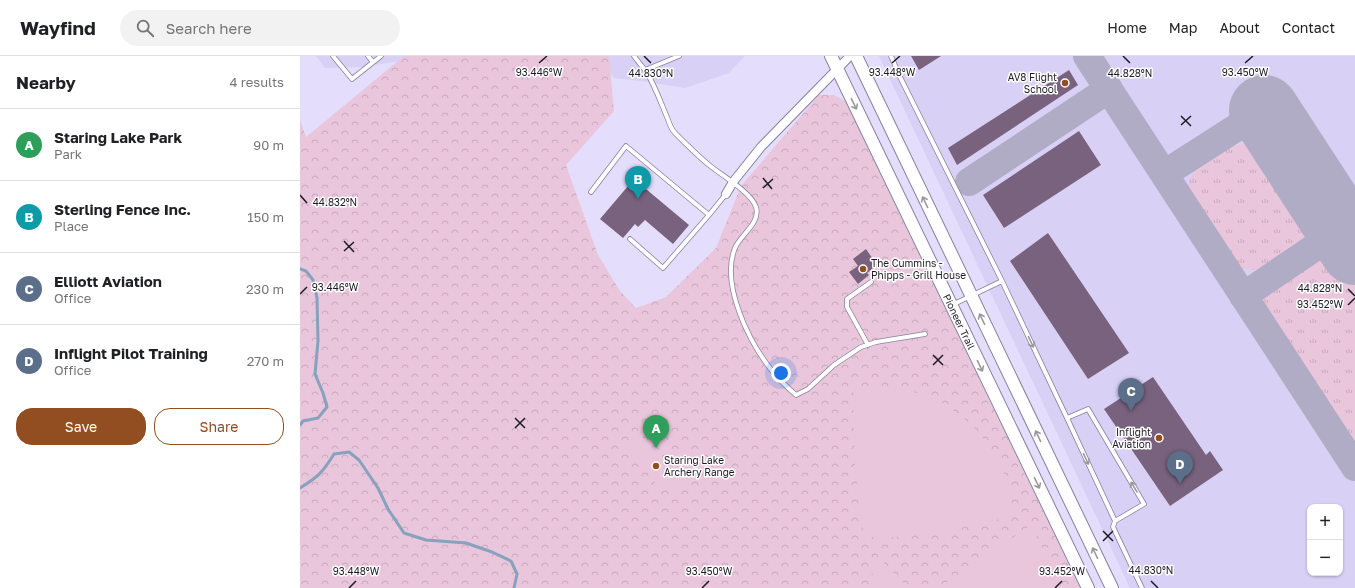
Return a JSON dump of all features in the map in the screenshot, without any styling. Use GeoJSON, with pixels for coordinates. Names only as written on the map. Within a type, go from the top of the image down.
{"type":"FeatureCollection","features":[{"type":"Feature","properties":{"kind":"main road","name":"Pioneer Trail"},"geometry":{"type":"LineString","coordinates":[[831,56],[1088,588]]}},
{"type":"Feature","properties":{"kind":"main road"},"geometry":{"type":"LineString","coordinates":[[856,56],[970,296],[1112,588]]}},
{"type":"Feature","properties":{"kind":"street"},"geometry":{"type":"LineString","coordinates":[[726,194],[733,182],[761,148],[850,56]]}},
{"type":"Feature","properties":{"kind":"lane"},"geometry":{"type":"LineString","coordinates":[[333,56],[352,79],[381,56]]}},
{"type":"Feature","properties":{"kind":"lane"},"geometry":{"type":"LineString","coordinates":[[368,56],[373,62]]}},
{"type":"Feature","properties":{"kind":"lane"},"geometry":{"type":"LineString","coordinates":[[634,56],[645,70],[673,131],[709,165],[733,182],[756,206],[756,219],[739,240],[732,257],[731,278],[735,298],[743,321],[752,339],[761,356],[786,386],[796,395],[808,389],[834,365],[861,347],[876,342],[925,334]]}},
{"type":"Feature","properties":{"kind":"lane"},"geometry":{"type":"LineString","coordinates":[[645,70],[677,56]]}},
{"type":"Feature","properties":{"kind":"lane"},"geometry":{"type":"LineString","coordinates":[[891,56],[1068,418],[1115,521]]}},
{"type":"Feature","properties":{"kind":"lane"},"geometry":{"type":"LineString","coordinates":[[591,192],[626,146],[709,215]]}},
{"type":"Feature","properties":{"kind":"lane"},"geometry":{"type":"LineString","coordinates":[[630,239],[663,268],[726,194]]}},
{"type":"Feature","properties":{"kind":"lane"},"geometry":{"type":"LineString","coordinates":[[951,306],[1002,281]]}},
{"type":"Feature","properties":{"kind":"lane"},"geometry":{"type":"LineString","coordinates":[[868,345],[847,307],[847,299],[872,282]]}},
{"type":"Feature","properties":{"kind":"lane"},"geometry":{"type":"LineString","coordinates":[[1068,418],[1088,409],[1144,504],[1115,521],[1113,527],[1142,588]]}},
{"type":"Feature","properties":{"kind":"shaded area"},"geometry":{"type":"Polygon","coordinates":[[[316,56],[410,56],[407,60],[361,67],[325,68],[316,56]]]}},
{"type":"Feature","properties":{"kind":"shaded area"},"geometry":{"type":"Polygon","coordinates":[[[597,56],[745,56],[729,73],[685,88],[614,78],[597,56]]]}},
{"type":"Feature","properties":{"kind":"shaded area"},"geometry":{"type":"Polygon","coordinates":[[[879,56],[1355,56],[1355,588],[1130,588],[879,56]]]}},
{"type":"Feature","properties":{"kind":"green space"},"geometry":{"type":"Polygon","coordinates":[[[404,56],[609,56],[614,111],[566,165],[598,255],[620,291],[636,308],[666,297],[716,248],[741,186],[819,95],[834,95],[845,101],[1080,588],[300,588],[300,120],[306,137],[404,56]]]}},
{"type":"Feature","properties":{"kind":"green space"},"geometry":{"type":"Polygon","coordinates":[[[1243,144],[1253,145],[1269,154],[1309,215],[1311,222],[1310,229],[1303,241],[1262,268],[1254,270],[1244,269],[1230,260],[1189,197],[1188,189],[1189,180],[1196,169],[1229,147],[1243,144]]]}},
{"type":"Feature","properties":{"kind":"green space"},"geometry":{"type":"Polygon","coordinates":[[[1319,256],[1333,257],[1340,262],[1355,286],[1355,450],[1266,315],[1264,307],[1264,297],[1270,286],[1319,256]]]}},
{"type":"Feature","properties":{"kind":"green space"},"geometry":{"type":"Polygon","coordinates":[[[872,388],[904,390],[923,395],[941,403],[958,414],[973,427],[986,442],[1006,477],[1011,496],[1013,516],[942,532],[875,539],[863,531],[855,465],[853,390],[872,388]]]}},
{"type":"Feature","properties":{"kind":"green space","name":"Staring Lake Archery Range"},"geometry":{"type":"Polygon","coordinates":[[[639,436],[645,439],[647,445],[654,447],[656,454],[662,456],[664,461],[670,464],[671,468],[677,470],[676,473],[682,475],[680,477],[684,481],[673,493],[669,490],[667,492],[664,485],[656,487],[652,474],[647,473],[645,467],[637,464],[636,457],[626,453],[626,449],[639,436]]]}},
{"type":"Feature","properties":{"kind":"green space"},"geometry":{"type":"Polygon","coordinates":[[[1031,525],[1062,588],[939,588],[1031,525]]]}},
{"type":"Feature","properties":{"kind":"green space"},"geometry":{"type":"Polygon","coordinates":[[[879,558],[908,588],[885,588],[868,569],[879,558]]]}},
{"type":"Feature","properties":{"kind":"building"},"geometry":{"type":"Polygon","coordinates":[[[911,56],[941,56],[919,70],[911,56]]]}},
{"type":"Feature","properties":{"kind":"building"},"geometry":{"type":"Polygon","coordinates":[[[1069,70],[1078,85],[957,165],[948,148],[1069,70]]]}},
{"type":"Feature","properties":{"kind":"building"},"geometry":{"type":"Polygon","coordinates":[[[1079,131],[1101,165],[1004,228],[983,195],[1079,131]]]}},
{"type":"Feature","properties":{"kind":"building"},"geometry":{"type":"Polygon","coordinates":[[[634,179],[689,225],[673,244],[645,220],[638,227],[635,224],[623,238],[600,219],[634,179]]]}},
{"type":"Feature","properties":{"kind":"building"},"geometry":{"type":"Polygon","coordinates":[[[1048,233],[1129,353],[1088,379],[1010,261],[1048,233]]]}},
{"type":"Feature","properties":{"kind":"building","name":"The Cummins - Phipps - Grill House"},"geometry":{"type":"Polygon","coordinates":[[[866,249],[877,265],[867,273],[869,275],[858,284],[849,272],[858,266],[853,259],[866,249]]]}},
{"type":"Feature","properties":{"kind":"building","name":"Inflight Aviation"},"geometry":{"type":"Polygon","coordinates":[[[1153,377],[1206,455],[1210,451],[1223,470],[1170,506],[1104,409],[1153,377]]]}},
{"type":"Feature","properties":{"kind":"waterway"},"geometry":{"type":"LineString","coordinates":[[300,269],[306,271],[313,280],[317,298],[318,341],[315,374],[327,407],[318,418],[303,421],[300,425]]}},
{"type":"Feature","properties":{"kind":"waterway"},"geometry":{"type":"LineString","coordinates":[[300,488],[320,474],[334,454],[349,452],[359,460],[378,488],[388,509],[404,533],[426,540],[466,543],[492,552],[511,561],[517,574],[514,588]]}},
{"type":"Feature","properties":{"kind":"taxiway"},"geometry":{"type":"LineString","coordinates":[[1087,56],[1355,467]]}},
{"type":"Feature","properties":{"kind":"taxiway"},"geometry":{"type":"LineString","coordinates":[[969,182],[1109,89]]}},
{"type":"Feature","properties":{"kind":"taxiway"},"geometry":{"type":"LineString","coordinates":[[1164,174],[1264,110]]}},
{"type":"Feature","properties":{"kind":"taxiway"},"geometry":{"type":"LineString","coordinates":[[1243,296],[1355,220]]}},
{"type":"Feature","properties":{"kind":"runway"},"geometry":{"type":"LineString","coordinates":[[1264,110],[1355,250]]}},
{"type":"Feature","properties":{"kind":"place","name":"AV8 Flight School"},"geometry":{"type":"Point","coordinates":[1065,83]}},
{"type":"Feature","properties":{"kind":"place","name":"Sterling Fence Inc."},"geometry":{"type":"Point","coordinates":[638,199]}},
{"type":"Feature","properties":{"kind":"place","name":"The Cummins - Phipps - Grill House"},"geometry":{"type":"Point","coordinates":[863,269]}},
{"type":"Feature","properties":{"kind":"place","name":"Elliott Aviation"},"geometry":{"type":"Point","coordinates":[1131,411]}},
{"type":"Feature","properties":{"kind":"place","name":"Inflight Aviation"},"geometry":{"type":"Point","coordinates":[1159,438]}},
{"type":"Feature","properties":{"kind":"place","name":"Staring Lake Park"},"geometry":{"type":"Point","coordinates":[656,448]}},
{"type":"Feature","properties":{"kind":"place","name":"Staring Lake Archery Range"},"geometry":{"type":"Point","coordinates":[656,466]}},
{"type":"Feature","properties":{"kind":"place","name":"Inflight Pilot Training"},"geometry":{"type":"Point","coordinates":[1180,484]}}]}
